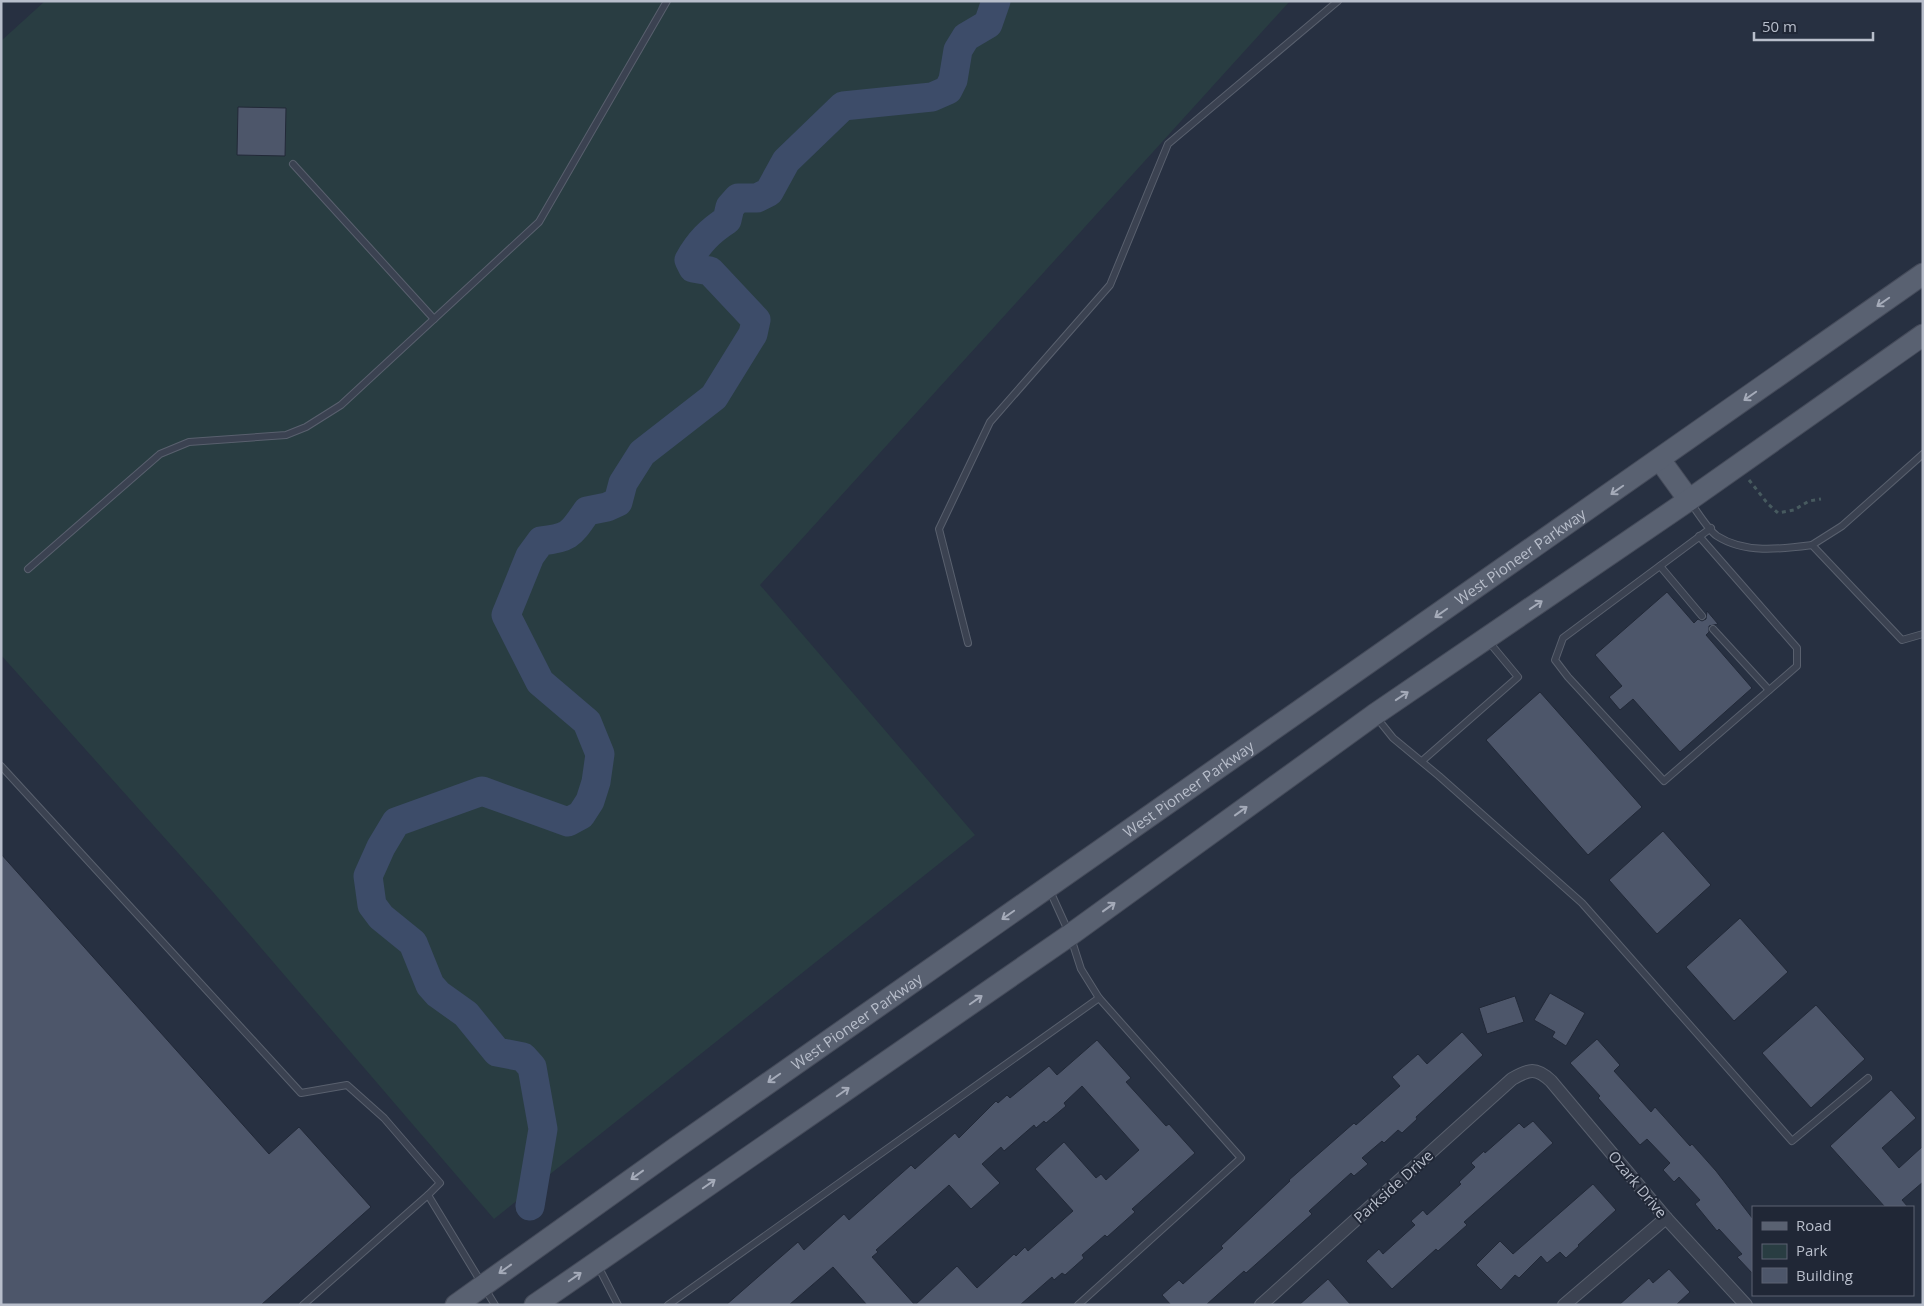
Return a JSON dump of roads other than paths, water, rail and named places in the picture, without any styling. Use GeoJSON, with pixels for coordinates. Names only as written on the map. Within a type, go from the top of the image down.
{"type":"FeatureCollection","features":[{"type":"Feature","properties":{"kind":"main road","name":"West Pioneer Parkway"},"geometry":{"type":"LineString","coordinates":[[456,1305],[677,1147],[1923,274]]}},
{"type":"Feature","properties":{"kind":"main road"},"geometry":{"type":"LineString","coordinates":[[535,1305],[1070,935],[1374,715],[1689,500],[1923,334]]}},
{"type":"Feature","properties":{"kind":"main road"},"geometry":{"type":"LineString","coordinates":[[1660,460],[1689,500]]}},
{"type":"Feature","properties":{"kind":"street","name":"Ozark Drive"},"geometry":{"type":"LineString","coordinates":[[1526,1071],[1543,1074],[1551,1082],[1666,1218],[1746,1305]]}},
{"type":"Feature","properties":{"kind":"street","name":"Parkside Drive"},"geometry":{"type":"LineString","coordinates":[[1266,1303],[1512,1079],[1526,1071]]}},
{"type":"Feature","properties":{"kind":"street"},"geometry":{"type":"LineString","coordinates":[[1564,1305],[1666,1218]]}},
{"type":"Feature","properties":{"kind":"lane"},"geometry":{"type":"LineString","coordinates":[[28,570],[160,454],[189,442],[286,435],[306,427],[341,405],[539,222],[666,1]]}},
{"type":"Feature","properties":{"kind":"lane"},"geometry":{"type":"LineString","coordinates":[[968,643],[939,530],[990,422],[1110,285],[1168,144],[1338,1]]}},
{"type":"Feature","properties":{"kind":"lane"},"geometry":{"type":"LineString","coordinates":[[294,164],[434,319]]}},
{"type":"Feature","properties":{"kind":"lane"},"geometry":{"type":"LineString","coordinates":[[1689,500],[1716,535],[1745,547],[1777,550],[1812,545],[1842,526],[1923,454]]}},
{"type":"Feature","properties":{"kind":"lane"},"geometry":{"type":"LineString","coordinates":[[1699,536],[1797,648],[1797,666],[1664,781],[1568,677],[1555,660],[1563,638],[1660,566],[1699,536],[1710,528]]}},
{"type":"Feature","properties":{"kind":"lane"},"geometry":{"type":"LineString","coordinates":[[1812,545],[1902,640],[1923,634]]}},
{"type":"Feature","properties":{"kind":"lane"},"geometry":{"type":"LineString","coordinates":[[1660,566],[1702,616]]}},
{"type":"Feature","properties":{"kind":"lane"},"geometry":{"type":"LineString","coordinates":[[1713,628],[1769,690]]}},
{"type":"Feature","properties":{"kind":"lane"},"geometry":{"type":"LineString","coordinates":[[1422,761],[1518,677],[1486,638]]}},
{"type":"Feature","properties":{"kind":"lane"},"geometry":{"type":"LineString","coordinates":[[1374,715],[1393,738],[1422,761],[1582,903],[1792,1141],[1868,1078]]}},
{"type":"Feature","properties":{"kind":"lane"},"geometry":{"type":"LineString","coordinates":[[1,766],[301,1094],[347,1085],[384,1118],[440,1184],[303,1305]]}},
{"type":"Feature","properties":{"kind":"lane"},"geometry":{"type":"LineString","coordinates":[[1048,887],[1070,935],[1081,969],[1099,998],[1241,1158],[1078,1305]]}},
{"type":"Feature","properties":{"kind":"lane"},"geometry":{"type":"LineString","coordinates":[[668,1305],[1099,998]]}},
{"type":"Feature","properties":{"kind":"lane"},"geometry":{"type":"LineString","coordinates":[[428,1195],[484,1284],[495,1305]]}},
{"type":"Feature","properties":{"kind":"lane"},"geometry":{"type":"LineString","coordinates":[[596,1263],[618,1305]]}},
{"type":"Feature","properties":{"kind":"waterway"},"geometry":{"type":"LineString","coordinates":[[530,1206],[543,1129],[532,1067],[523,1057],[497,1052],[466,1014],[438,994],[430,985],[413,943],[381,917],[372,905],[368,876],[381,847],[396,822],[482,791],[568,822],[581,815],[590,801],[596,782],[600,754],[587,722],[540,682],[506,615],[530,556],[541,541],[569,534],[587,511],[607,507],[618,502],[623,483],[642,453],[714,397],[753,334],[756,320],[710,271],[693,268],[689,260],[705,237],[727,220],[730,207],[738,198],[757,198],[769,192],[786,161],[843,106],[932,97],[948,90],[953,80],[958,50],[966,37],[988,24],[996,1]]}}]}
